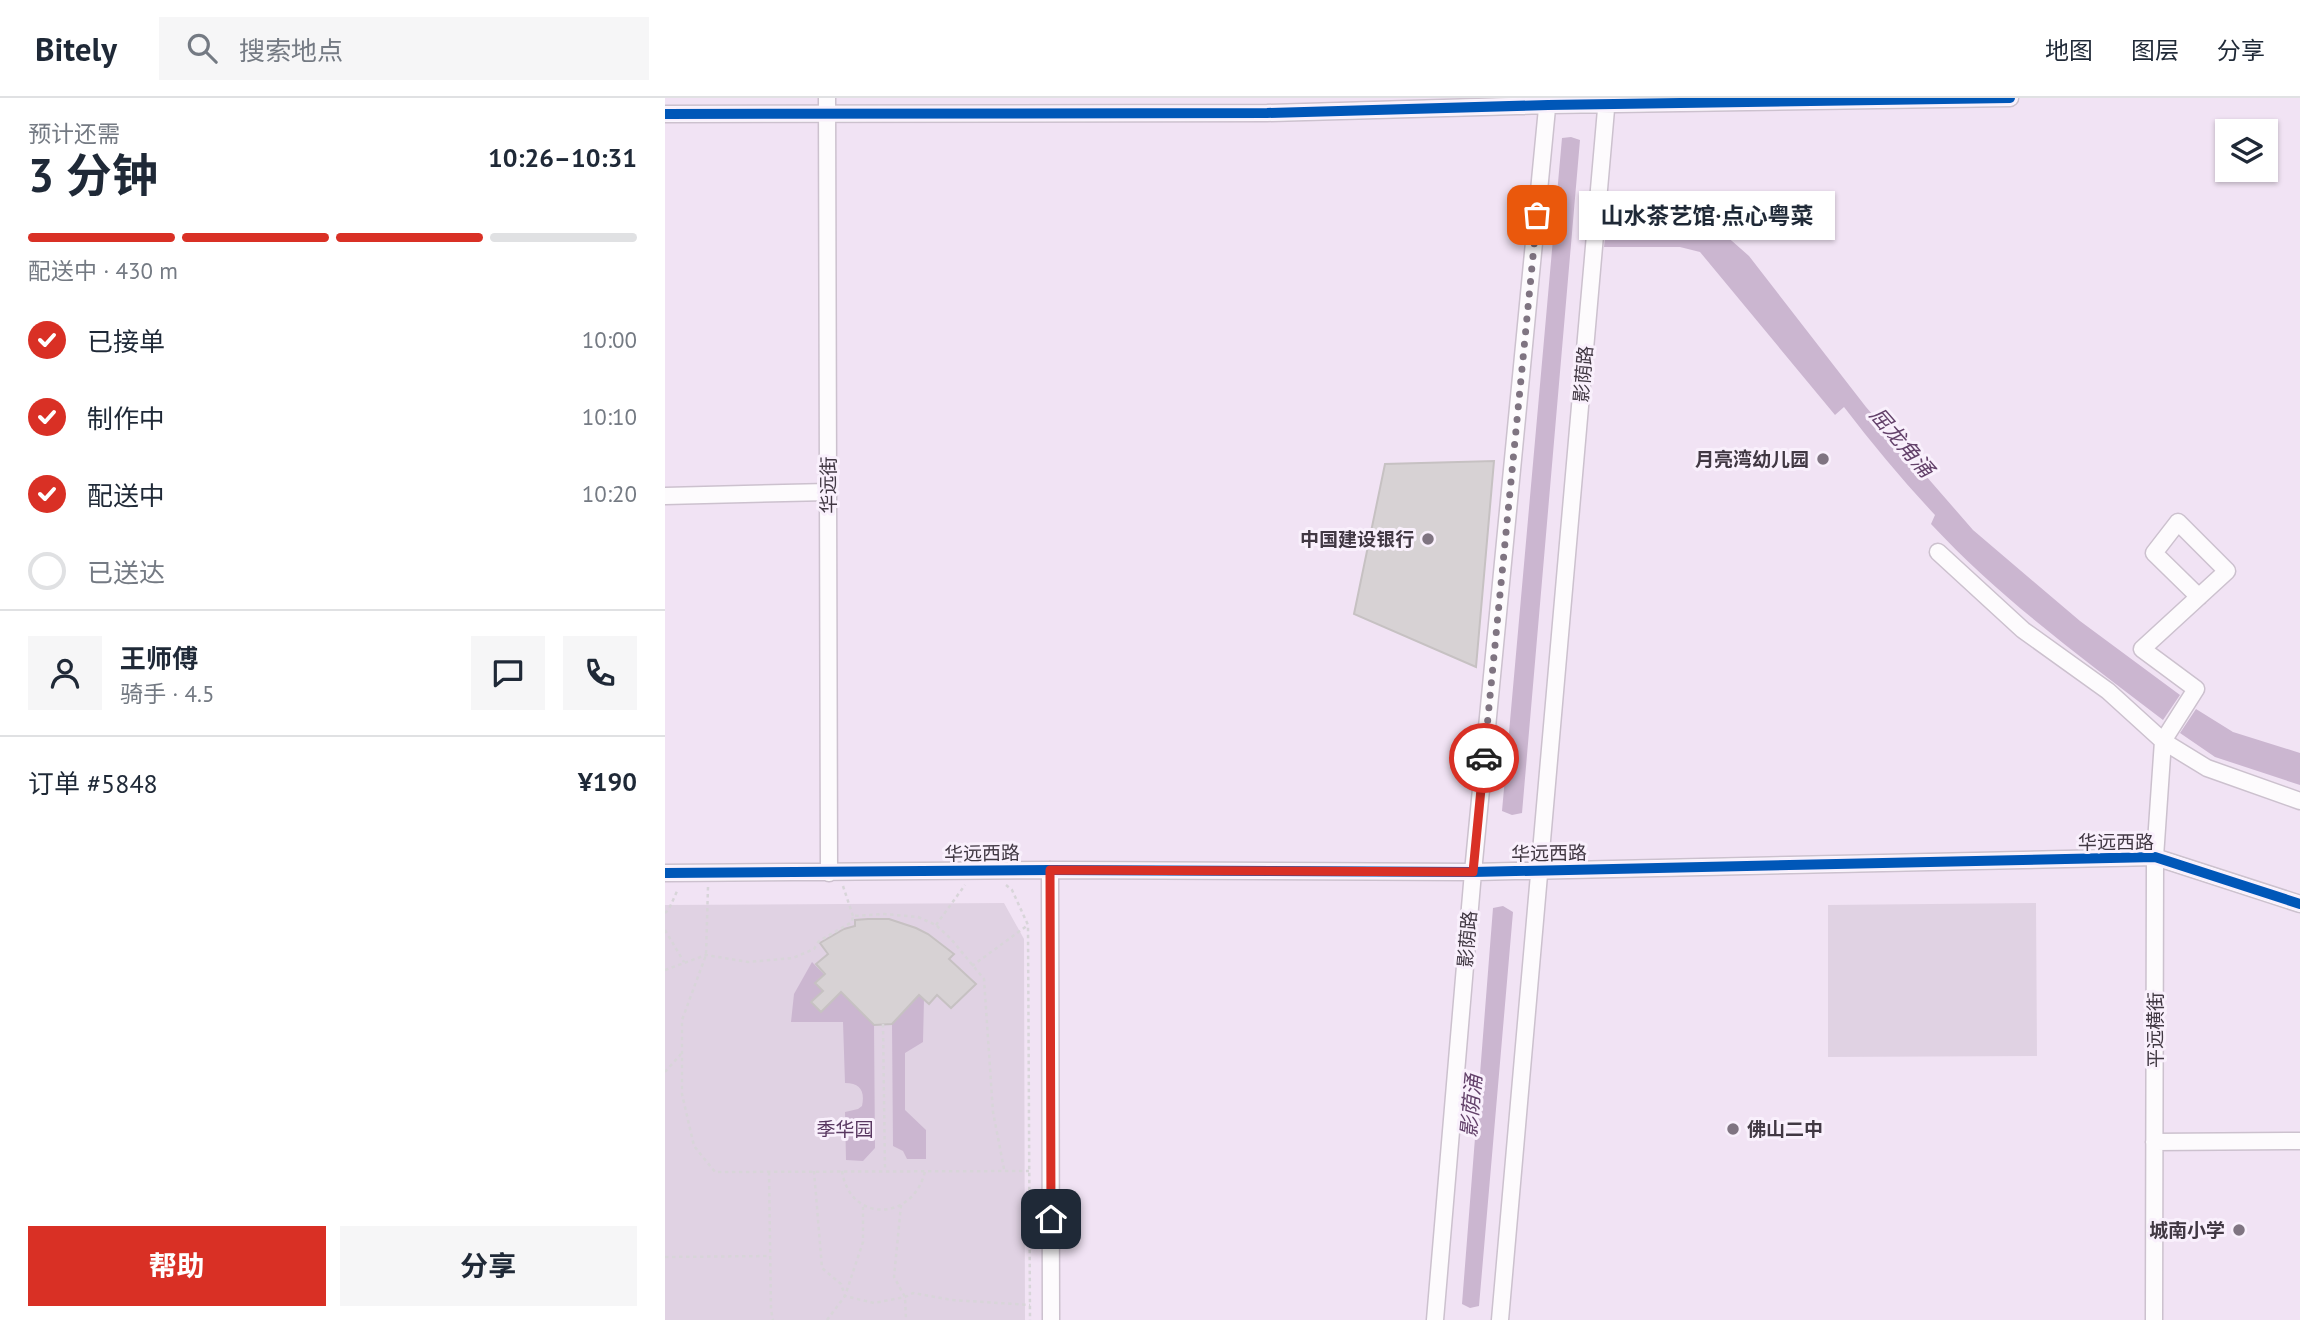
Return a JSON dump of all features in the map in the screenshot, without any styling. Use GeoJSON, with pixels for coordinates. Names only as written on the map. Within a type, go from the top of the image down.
{"type":"FeatureCollection","features":[{"type":"Feature","properties":{"kind":"street"},"geometry":{"type":"LineString","coordinates":[[665,114],[827,105],[1256,106],[2010,98]]}},
{"type":"Feature","properties":{"kind":"street","name":"影荫路"},"geometry":{"type":"LineString","coordinates":[[1435,1320],[1473,872],[1548,101]]}},
{"type":"Feature","properties":{"kind":"street","name":"影荫路"},"geometry":{"type":"LineString","coordinates":[[1500,1320],[1607,101]]}},
{"type":"Feature","properties":{"kind":"street","name":"华远街"},"geometry":{"type":"LineString","coordinates":[[827,105],[828,492],[835,877]]}},
{"type":"Feature","properties":{"kind":"street"},"geometry":{"type":"LineString","coordinates":[[665,496],[828,492]]}},
{"type":"Feature","properties":{"kind":"street"},"geometry":{"type":"LineString","coordinates":[[2163,741],[2196,689],[2142,649],[2199,597],[2227,571],[2178,522],[2154,553],[2199,597]]}},
{"type":"Feature","properties":{"kind":"street"},"geometry":{"type":"LineString","coordinates":[[1938,552],[2023,630],[2108,691],[2163,741],[2207,768],[2300,802]]}},
{"type":"Feature","properties":{"kind":"street","name":"平远横街"},"geometry":{"type":"LineString","coordinates":[[2154,1320],[2155,857],[2163,741]]}},
{"type":"Feature","properties":{"kind":"street","name":"华远西路"},"geometry":{"type":"LineString","coordinates":[[665,873],[835,877],[1050,870],[1473,872],[2155,857],[2300,904]]}},
{"type":"Feature","properties":{"kind":"street"},"geometry":{"type":"LineString","coordinates":[[1050,870],[1051,1320]]}},
{"type":"Feature","properties":{"kind":"street"},"geometry":{"type":"LineString","coordinates":[[2154,1142],[2300,1141]]}},
{"type":"Feature","properties":{"kind":"path"},"geometry":{"type":"LineString","coordinates":[[707,874],[706,955],[682,1020],[682,1094],[694,1146],[715,1172],[1029,1171]]}},
{"type":"Feature","properties":{"kind":"path"},"geometry":{"type":"LineString","coordinates":[[665,970],[706,955],[748,962],[793,958],[814,949],[819,941],[852,922],[853,916],[835,877]]}},
{"type":"Feature","properties":{"kind":"path"},"geometry":{"type":"LineString","coordinates":[[936,925],[969,880]]}},
{"type":"Feature","properties":{"kind":"path"},"geometry":{"type":"LineString","coordinates":[[665,913],[680,885]]}},
{"type":"Feature","properties":{"kind":"path"},"geometry":{"type":"LineString","coordinates":[[1012,890],[1028,925],[1030,1320]]}},
{"type":"Feature","properties":{"kind":"path"},"geometry":{"type":"LineString","coordinates":[[853,916],[884,914],[918,917],[936,925],[951,939],[983,979],[993,1112],[1004,1171]]}},
{"type":"Feature","properties":{"kind":"path"},"geometry":{"type":"LineString","coordinates":[[972,966],[1028,925]]}},
{"type":"Feature","properties":{"kind":"path"},"geometry":{"type":"LineString","coordinates":[[665,930],[684,962]]}},
{"type":"Feature","properties":{"kind":"path"},"geometry":{"type":"LineString","coordinates":[[883,1024],[885,1171]]}},
{"type":"Feature","properties":{"kind":"path"},"geometry":{"type":"LineString","coordinates":[[665,1072],[682,1053]]}},
{"type":"Feature","properties":{"kind":"path"},"geometry":{"type":"LineString","coordinates":[[814,1171],[822,1268],[841,1284],[845,1296]]}},
{"type":"Feature","properties":{"kind":"path"},"geometry":{"type":"LineString","coordinates":[[842,1171],[848,1190],[863,1205],[875,1210],[901,1205],[919,1187],[925,1171]]}},
{"type":"Feature","properties":{"kind":"path"},"geometry":{"type":"LineString","coordinates":[[769,1172],[773,1320]]}},
{"type":"Feature","properties":{"kind":"path"},"geometry":{"type":"LineString","coordinates":[[827,1320],[845,1296],[863,1242],[863,1205]]}},
{"type":"Feature","properties":{"kind":"path"},"geometry":{"type":"LineString","coordinates":[[901,1205],[894,1277],[905,1297],[906,1320]]}},
{"type":"Feature","properties":{"kind":"path"},"geometry":{"type":"LineString","coordinates":[[665,1257],[770,1256]]}},
{"type":"Feature","properties":{"kind":"path"},"geometry":{"type":"LineString","coordinates":[[845,1296],[874,1303],[913,1293],[952,1300],[1030,1305]]}},
{"type":"Feature","properties":{"kind":"green space","name":"季华园"},"geometry":{"type":"Polygon","coordinates":[[[1004,903],[1024,939],[1025,1320],[665,1320],[665,905],[1004,903]]]}},
{"type":"Feature","properties":{"kind":"green space"},"geometry":{"type":"Polygon","coordinates":[[[2036,903],[2037,1056],[1828,1057],[1828,905],[2036,903]]]}},
{"type":"Feature","properties":{"kind":"shaded area"},"geometry":{"type":"Polygon","coordinates":[[[1562,138],[1580,140],[1522,813],[1512,815],[1502,811],[1562,138]]]}},
{"type":"Feature","properties":{"kind":"shaded area"},"geometry":{"type":"Polygon","coordinates":[[[1686,218],[1715,226],[1749,256],[1866,407],[1973,530],[2080,621],[2180,695],[2163,720],[2014,603],[1931,524],[1935,515],[1888,463],[1844,407],[1835,415],[1700,252],[1680,247],[1604,247],[1607,220],[1686,218]]]}},
{"type":"Feature","properties":{"kind":"shaded area"},"geometry":{"type":"Polygon","coordinates":[[[2196,709],[2233,732],[2300,753],[2300,785],[2215,757],[2180,733],[2196,709]]]}},
{"type":"Feature","properties":{"kind":"shaded area"},"geometry":{"type":"Polygon","coordinates":[[[1503,906],[1513,912],[1479,1306],[1470,1308],[1462,1304],[1493,908],[1503,906]]]}},
{"type":"Feature","properties":{"kind":"shaded area"},"geometry":{"type":"Polygon","coordinates":[[[812,962],[874,1025],[875,1148],[863,1161],[846,1160],[845,1112],[862,1106],[863,1097],[861,1089],[845,1083],[843,1022],[791,1022],[794,994],[812,962]]]}},
{"type":"Feature","properties":{"kind":"shaded area"},"geometry":{"type":"Polygon","coordinates":[[[918,995],[924,999],[923,1042],[905,1053],[905,1110],[926,1130],[926,1159],[907,1159],[903,1151],[893,1146],[892,1024],[918,995]]]}},
{"type":"Feature","properties":{"kind":"building","name":"中国建设银行"},"geometry":{"type":"Polygon","coordinates":[[[1494,461],[1476,667],[1354,614],[1385,464],[1494,461]]]}},
{"type":"Feature","properties":{"kind":"building"},"geometry":{"type":"Polygon","coordinates":[[[889,919],[928,934],[954,954],[949,959],[976,984],[951,1008],[937,995],[929,1004],[919,995],[892,1024],[874,1025],[841,992],[821,1012],[811,1002],[823,991],[815,983],[825,974],[816,964],[828,954],[820,943],[844,929],[855,926],[855,920],[889,919]]]}},
{"type":"Feature","properties":{"kind":"cycle path"},"geometry":{"type":"LineString","coordinates":[[665,114],[1267,113],[1548,105],[2010,98]]}},
{"type":"Feature","properties":{"kind":"cycle path"},"geometry":{"type":"LineString","coordinates":[[665,873],[1050,870],[1473,872],[2155,857],[2300,904]]}},
{"type":"Feature","properties":{"kind":"way so far"},"geometry":{"type":"LineString","coordinates":[[1484,758],[1537,215]]}},
{"type":"Feature","properties":{"kind":"place","name":"山水茶艺馆·点心粤菜"},"geometry":{"type":"Point","coordinates":[1537,215]}},
{"type":"Feature","properties":{"kind":"place","name":"月亮湾幼儿园"},"geometry":{"type":"Point","coordinates":[1823,459]}},
{"type":"Feature","properties":{"kind":"place","name":"中国建设银行"},"geometry":{"type":"Point","coordinates":[1428,539]}},
{"type":"Feature","properties":{"kind":"place","name":"佛山二中"},"geometry":{"type":"Point","coordinates":[1733,1129]}},
{"type":"Feature","properties":{"kind":"place","name":"城南小学"},"geometry":{"type":"Point","coordinates":[2239,1230]}},
{"type":"Feature","properties":{"kind":"route"},"geometry":{"type":"LineString","coordinates":[[1051,1219],[1050,870],[1473,872],[1484,758]]}},
{"type":"Feature","properties":{"kind":"water label","name":"屈龙角涌"},"geometry":{"type":"Point","coordinates":[1902,442]}},
{"type":"Feature","properties":{"kind":"water label","name":"影荫涌"},"geometry":{"type":"Point","coordinates":[1471,1106]}}]}
